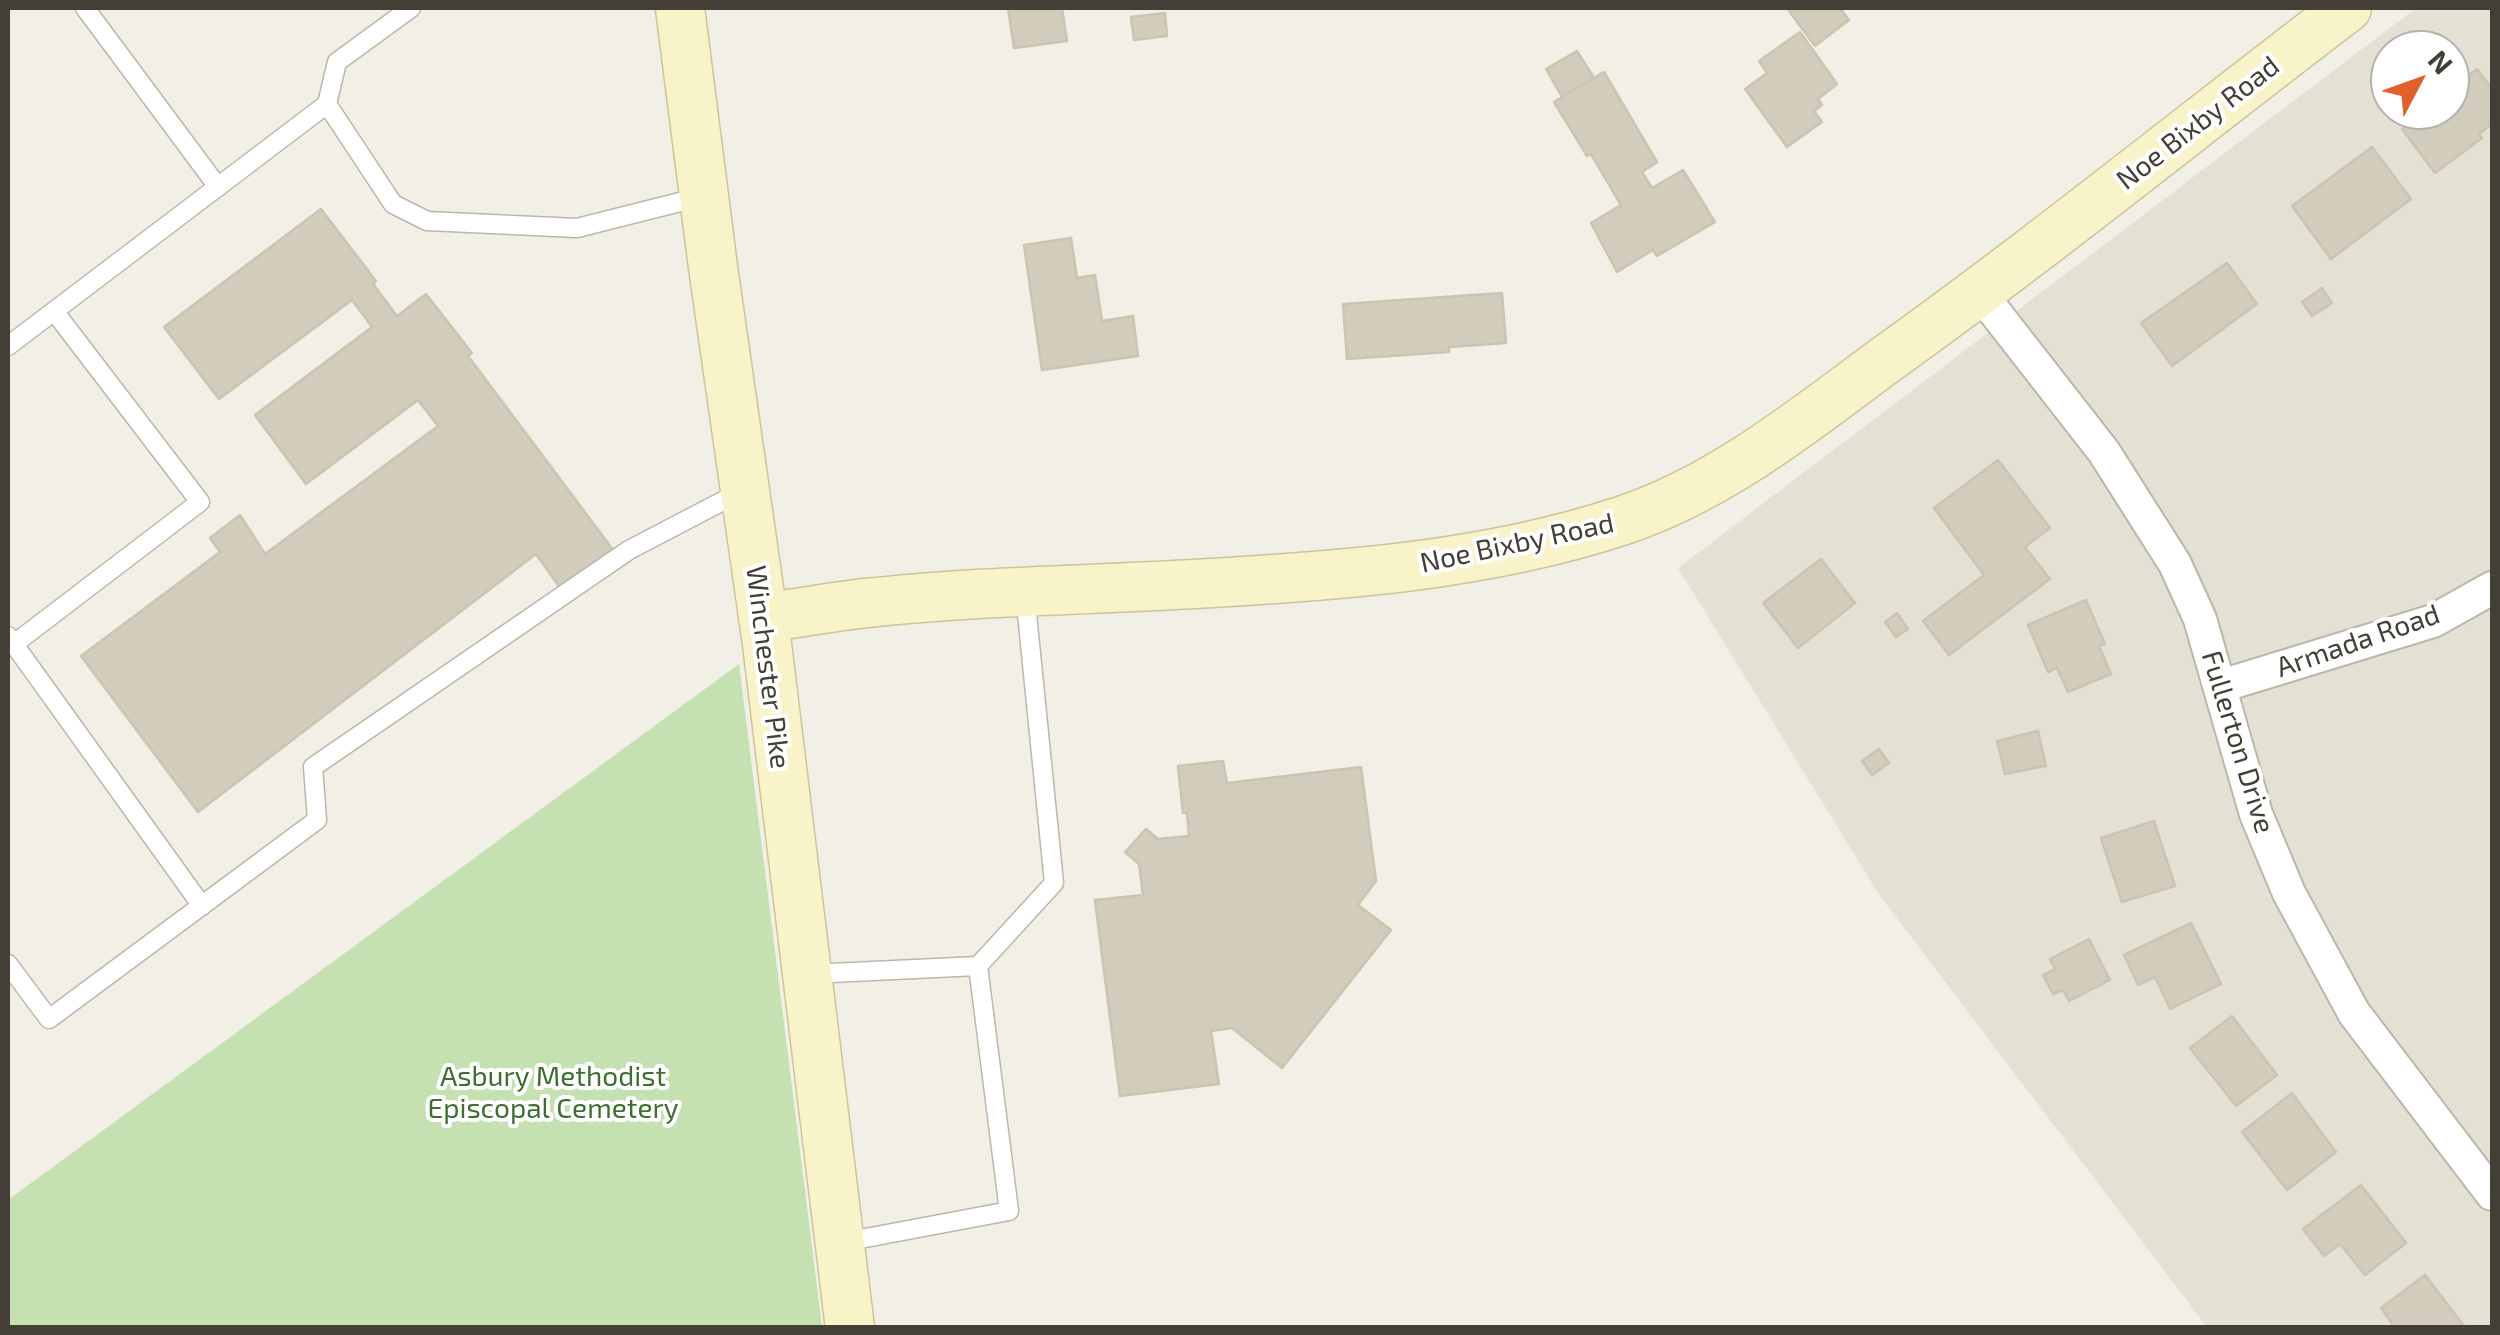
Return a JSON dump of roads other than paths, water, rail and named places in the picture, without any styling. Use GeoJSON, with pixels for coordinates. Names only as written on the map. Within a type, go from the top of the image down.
{"type":"FeatureCollection","features":[{"type":"Feature","properties":{"kind":"street","name":"Winchester Pike"},"geometry":{"type":"LineString","coordinates":[[680,8],[764,618],[850,1328]]}},
{"type":"Feature","properties":{"kind":"street","name":"Noe Bixby Road"},"geometry":{"type":"LineString","coordinates":[[764,618],[877,602],[1389,569],[1490,554],[1626,520],[1701,485],[1775,440],[1980,292],[2325,14]]}},
{"type":"Feature","properties":{"kind":"street","name":"Fullerton Drive"},"geometry":{"type":"LineString","coordinates":[[1980,292],[2104,452],[2175,564],[2200,620],[2256,814],[2289,893],[2354,1013],[2492,1194]]}},
{"type":"Feature","properties":{"kind":"street","name":"Armada Road"},"geometry":{"type":"LineString","coordinates":[[2221,686],[2433,620],[2492,588]]}},
{"type":"Feature","properties":{"kind":"lane"},"geometry":{"type":"LineString","coordinates":[[85,8],[218,187]]}},
{"type":"Feature","properties":{"kind":"lane"},"geometry":{"type":"LineString","coordinates":[[8,346],[327,104],[336,62],[410,8]]}},
{"type":"Feature","properties":{"kind":"lane"},"geometry":{"type":"LineString","coordinates":[[327,104],[393,204],[427,221],[577,228],[704,196]]}},
{"type":"Feature","properties":{"kind":"lane"},"geometry":{"type":"LineString","coordinates":[[54,312],[200,502],[11,640],[202,906]]}},
{"type":"Feature","properties":{"kind":"lane"},"geometry":{"type":"LineString","coordinates":[[8,964],[49,1019],[316,820],[312,767],[628,550],[745,490]]}},
{"type":"Feature","properties":{"kind":"lane"},"geometry":{"type":"LineString","coordinates":[[806,974],[978,966],[1054,883],[1025,594]]}},
{"type":"Feature","properties":{"kind":"lane"},"geometry":{"type":"LineString","coordinates":[[839,1243],[1009,1211],[978,966]]}},
{"type":"Feature","properties":{"kind":"park label","name":"Asbury Methodist Episcopal Cemetery"},"geometry":{"type":"Point","coordinates":[553,1093]}}]}
